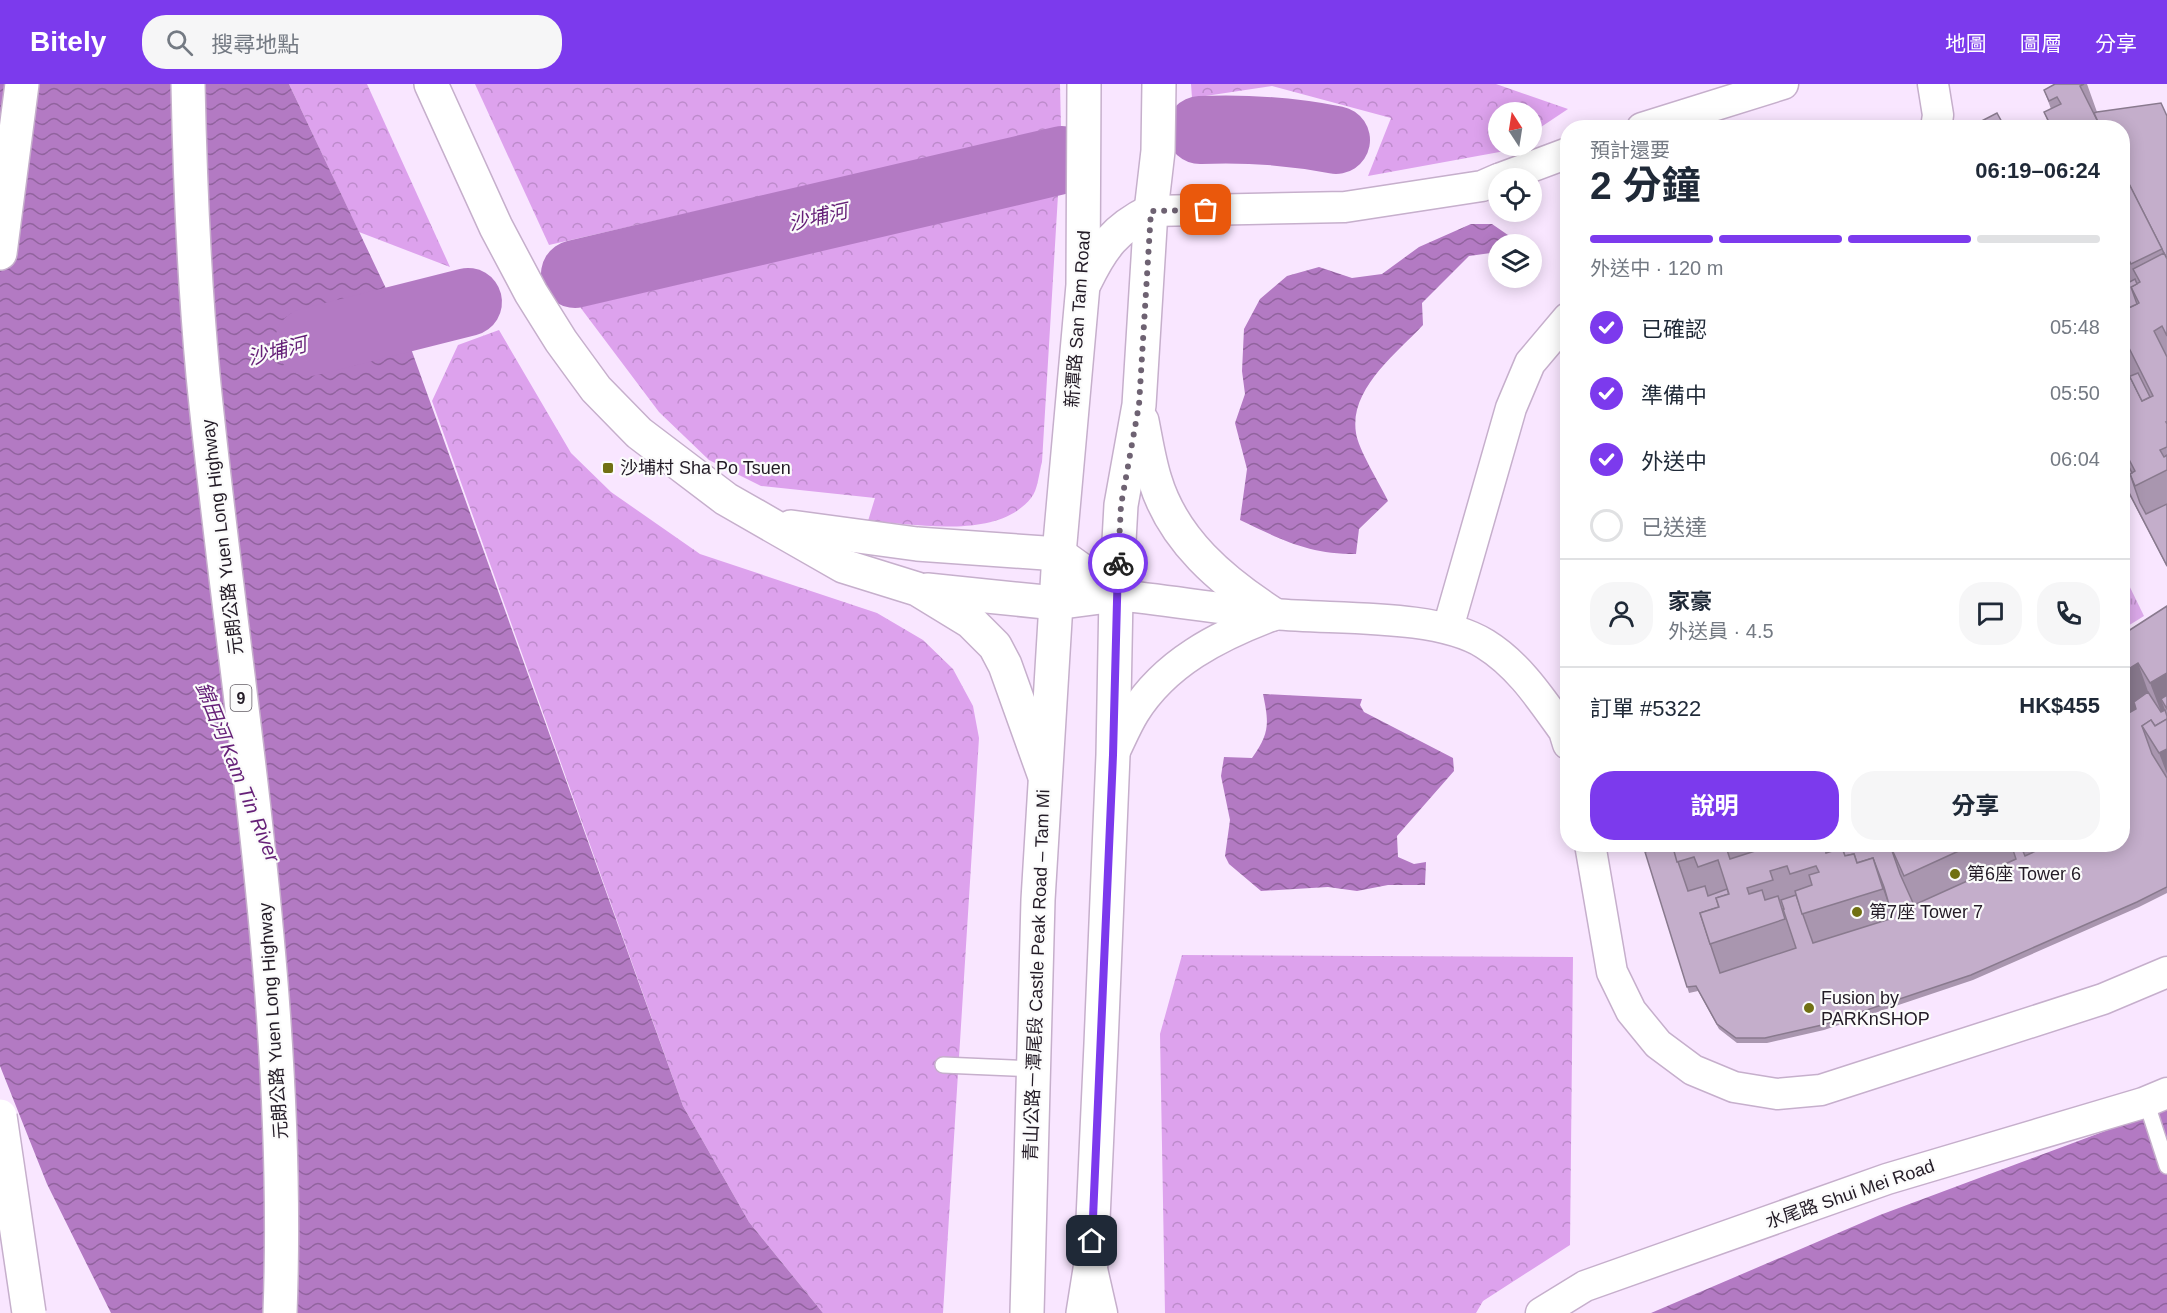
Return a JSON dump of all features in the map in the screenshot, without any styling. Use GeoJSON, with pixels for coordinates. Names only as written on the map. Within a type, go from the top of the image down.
{"type":"FeatureCollection","features":[{"type":"Feature","properties":{"kind":"main road"},"geometry":{"type":"LineString","coordinates":[[0,253],[22,84]]}},
{"type":"Feature","properties":{"kind":"main road","name":"元朗公路 Yuen Long Highway"},"geometry":{"type":"LineString","coordinates":[[188,84],[192,228],[203,375],[270,941],[281,1130],[280,1313]]}},
{"type":"Feature","properties":{"kind":"main road","name":"青山公路－潭尾段 Castle Peak Road – Tam Mi"},"geometry":{"type":"LineString","coordinates":[[431,84],[496,227],[531,293],[561,341],[596,389],[639,433],[684,470],[726,500],[776,525],[843,566],[916,588],[971,622],[994,646],[1005,664],[1044,774],[1027,1313]]}},
{"type":"Feature","properties":{"kind":"main road","name":"新潭路 San Tam Road"},"geometry":{"type":"LineString","coordinates":[[1044,774],[1055,603],[1083,285],[1084,84]]}},
{"type":"Feature","properties":{"kind":"main road"},"geometry":{"type":"LineString","coordinates":[[1083,1313],[1091,1263],[1113,755],[1116,595],[1121,505],[1139,405],[1151,211],[1158,151],[1159,84]]}},
{"type":"Feature","properties":{"kind":"main road"},"geometry":{"type":"LineString","coordinates":[[1083,285],[1097,257],[1113,237],[1129,222],[1151,211]]}},
{"type":"Feature","properties":{"kind":"main road"},"geometry":{"type":"LineString","coordinates":[[1139,405],[1155,480],[1171,515],[1204,562],[1234,589],[1273,614]]}},
{"type":"Feature","properties":{"kind":"main road","name":"青山公路－潭尾段 Castle Peak Road – Tam Mi"},"geometry":{"type":"LineString","coordinates":[[776,525],[917,544],[1059,554]]}},
{"type":"Feature","properties":{"kind":"main road"},"geometry":{"type":"LineString","coordinates":[[1059,554],[1116,595]]}},
{"type":"Feature","properties":{"kind":"main road"},"geometry":{"type":"LineString","coordinates":[[916,588],[1055,603],[1116,595]]}},
{"type":"Feature","properties":{"kind":"main road"},"geometry":{"type":"LineString","coordinates":[[0,1116],[29,1313]]}},
{"type":"Feature","properties":{"kind":"street"},"geometry":{"type":"LineString","coordinates":[[1668,120],[1783,84]]}},
{"type":"Feature","properties":{"kind":"street"},"geometry":{"type":"LineString","coordinates":[[1933,84],[1937,120]]}},
{"type":"Feature","properties":{"kind":"street"},"geometry":{"type":"LineString","coordinates":[[1529,168],[1560,156]]}},
{"type":"Feature","properties":{"kind":"street"},"geometry":{"type":"LineString","coordinates":[[1151,211],[1345,207],[1488,184]]}},
{"type":"Feature","properties":{"kind":"street"},"geometry":{"type":"LineString","coordinates":[[1448,628],[1511,408],[1530,363],[1560,327]]}},
{"type":"Feature","properties":{"kind":"street"},"geometry":{"type":"LineString","coordinates":[[1116,595],[1273,614],[1402,622],[1448,628],[1484,643],[1514,666],[1560,726]]}},
{"type":"Feature","properties":{"kind":"street"},"geometry":{"type":"LineString","coordinates":[[1113,755],[1134,712],[1165,675],[1215,639],[1273,614]]}},
{"type":"Feature","properties":{"kind":"street"},"geometry":{"type":"LineString","coordinates":[[1591,852],[1612,972],[1631,1011],[1658,1044],[1693,1071],[1734,1087],[1777,1094],[1821,1090],[2103,999],[2167,972]]}},
{"type":"Feature","properties":{"kind":"street","name":"水尾路 Shui Mei Road"},"geometry":{"type":"LineString","coordinates":[[1541,1313],[1585,1286],[1887,1179],[2157,1097]]}},
{"type":"Feature","properties":{"kind":"street"},"geometry":{"type":"LineString","coordinates":[[0,1242],[37,1313]]}},
{"type":"Feature","properties":{"kind":"street"},"geometry":{"type":"LineString","coordinates":[[1091,1263],[1096,1295],[1102,1313]]}},
{"type":"Feature","properties":{"kind":"lane"},"geometry":{"type":"LineString","coordinates":[[943,1065],[1033,1069]]}},
{"type":"Feature","properties":{"kind":"lane"},"geometry":{"type":"LineString","coordinates":[[2157,1097],[2167,1166]]}},
{"type":"Feature","properties":{"kind":"green space"},"geometry":{"type":"Polygon","coordinates":[[[289,84],[367,84],[450,267],[359,232],[289,84]]]}},
{"type":"Feature","properties":{"kind":"green space"},"geometry":{"type":"Polygon","coordinates":[[[475,84],[1060,84],[1061,128],[549,245],[475,84]]]}},
{"type":"Feature","properties":{"kind":"green space"},"geometry":{"type":"Polygon","coordinates":[[[1191,84],[1496,84],[1568,109],[1542,126],[1542,102],[1488,102],[1488,154],[1368,176],[1391,118],[1272,86],[1192,98],[1191,84]]]}},
{"type":"Feature","properties":{"kind":"green space"},"geometry":{"type":"Polygon","coordinates":[[[1058,195],[1042,462],[1037,486],[1031,498],[1016,511],[998,520],[977,525],[932,526],[868,521],[875,498],[761,486],[709,460],[659,412],[580,307],[1058,195]]]}},
{"type":"Feature","properties":{"kind":"green space"},"geometry":{"type":"Polygon","coordinates":[[[499,330],[571,453],[611,492],[700,554],[877,613],[923,640],[953,669],[973,706],[979,738],[943,1313],[823,1313],[749,1222],[683,1106],[432,401],[458,345],[499,330]]]}},
{"type":"Feature","properties":{"kind":"green space"},"geometry":{"type":"Polygon","coordinates":[[[2130,587],[2144,616],[2130,625],[2130,587]]]}},
{"type":"Feature","properties":{"kind":"green space"},"geometry":{"type":"Polygon","coordinates":[[[1182,955],[1573,957],[1570,1245],[1483,1301],[1476,1313],[1165,1313],[1160,1034],[1182,955]]]}},
{"type":"Feature","properties":{"kind":"water","name":"錦田河 Kam Tin River"},"geometry":{"type":"Polygon","coordinates":[[[0,84],[289,84],[400,318],[683,1106],[749,1222],[823,1313],[111,1313],[47,1184],[0,1066],[0,84]]]}},
{"type":"Feature","properties":{"kind":"water"},"geometry":{"type":"Polygon","coordinates":[[[1471,224],[1492,224],[1506,234],[1488,234],[1488,253],[1469,256],[1422,303],[1423,325],[1388,360],[1367,387],[1356,417],[1356,433],[1365,457],[1388,501],[1359,529],[1356,554],[1309,549],[1240,520],[1247,469],[1235,423],[1245,394],[1242,371],[1244,329],[1260,299],[1287,276],[1319,267],[1352,278],[1382,274],[1419,247],[1471,224]]]}},
{"type":"Feature","properties":{"kind":"water"},"geometry":{"type":"Polygon","coordinates":[[[1263,694],[1362,699],[1360,705],[1364,712],[1453,758],[1454,771],[1397,836],[1398,857],[1414,864],[1426,862],[1425,885],[1388,885],[1357,891],[1328,887],[1261,891],[1229,864],[1225,856],[1230,820],[1221,776],[1224,757],[1252,758],[1258,749],[1265,734],[1267,720],[1263,694]]]}},
{"type":"Feature","properties":{"kind":"water"},"geometry":{"type":"Polygon","coordinates":[[[2167,1108],[2167,1313],[1651,1313],[1880,1215],[2167,1108]]]}},
{"type":"Feature","properties":{"kind":"building"},"geometry":{"type":"Polygon","coordinates":[[[2055,84],[2084,84],[2080,86],[2097,120],[2048,120],[2044,112],[2061,104],[2057,97],[2049,101],[2044,90],[2055,84]]]}},
{"type":"Feature","properties":{"kind":"building"},"geometry":{"type":"Polygon","coordinates":[[[2161,103],[2167,116],[2167,259],[2130,186],[2130,120],[2097,120],[2094,113],[2161,103]]]}},
{"type":"Feature","properties":{"kind":"building"},"geometry":{"type":"Polygon","coordinates":[[[1997,113],[2001,120],[1983,120],[1997,113]]]}},
{"type":"Feature","properties":{"kind":"building"},"geometry":{"type":"Polygon","coordinates":[[[2130,186],[2162,249],[2131,264],[2130,262],[2130,186]]]}},
{"type":"Feature","properties":{"kind":"building"},"geometry":{"type":"Polygon","coordinates":[[[2164,253],[2167,259],[2167,336],[2162,326],[2154,331],[2167,357],[2167,447],[2160,450],[2164,457],[2167,455],[2167,470],[2135,486],[2130,474],[2135,471],[2130,461],[2130,377],[2142,401],[2153,396],[2130,350],[2130,307],[2139,303],[2131,287],[2140,282],[2133,269],[2164,253]]]}},
{"type":"Feature","properties":{"kind":"building"},"geometry":{"type":"Polygon","coordinates":[[[2135,279],[2137,284],[2131,287],[2137,304],[2130,307],[2130,282],[2135,279]]]}},
{"type":"Feature","properties":{"kind":"building"},"geometry":{"type":"Polygon","coordinates":[[[2138,373],[2150,397],[2142,401],[2130,376],[2138,373]]]}},
{"type":"Feature","properties":{"kind":"building"},"geometry":{"type":"Polygon","coordinates":[[[2130,474],[2146,514],[2167,504],[2167,566],[2130,494],[2130,474]]]}},
{"type":"Feature","properties":{"kind":"building"},"geometry":{"type":"Polygon","coordinates":[[[2167,606],[2167,673],[2150,683],[2138,663],[2130,668],[2130,630],[2167,606]]]}},
{"type":"Feature","properties":{"kind":"building"},"geometry":{"type":"Polygon","coordinates":[[[2148,692],[2161,712],[2165,710],[2167,716],[2167,719],[2155,726],[2151,720],[2142,726],[2152,754],[2167,778],[2167,887],[1971,975],[1822,1025],[1765,1038],[1736,1038],[1717,1024],[1696,986],[1687,987],[1645,852],[1675,852],[1688,891],[1705,886],[1708,896],[1727,889],[1729,894],[1716,898],[1719,907],[1700,913],[1720,973],[1796,948],[1781,900],[1796,895],[1813,943],[1893,918],[1873,858],[1857,863],[1854,854],[1845,856],[1844,852],[1892,852],[1914,905],[2016,859],[2014,852],[2023,852],[2025,856],[2034,852],[2130,852],[2130,712],[2136,709],[2134,702],[2148,692]]]}},
{"type":"Feature","properties":{"kind":"building"},"geometry":{"type":"Polygon","coordinates":[[[2167,695],[2167,709],[2161,699],[2167,695]]]}},
{"type":"Feature","properties":{"kind":"building"},"geometry":{"type":"Polygon","coordinates":[[[2167,719],[2167,749],[2159,753],[2142,726],[2151,720],[2155,726],[2167,719]]]}},
{"type":"Feature","properties":{"kind":"building"},"geometry":{"type":"Polygon","coordinates":[[[1674,852],[1728,852],[1730,859],[1752,852],[1844,852],[1845,856],[1854,854],[1857,863],[1873,858],[1883,889],[1802,914],[1795,891],[1812,885],[1809,875],[1819,872],[1816,866],[1790,874],[1787,866],[1770,871],[1773,880],[1747,888],[1749,894],[1762,890],[1765,900],[1778,896],[1785,919],[1710,944],[1700,913],[1719,907],[1716,898],[1729,894],[1718,860],[1698,867],[1694,857],[1677,862],[1674,852]]]}},
{"type":"Feature","properties":{"kind":"building"},"geometry":{"type":"Polygon","coordinates":[[[1893,852],[1956,852],[1904,876],[1893,852]]]}},
{"type":"Feature","properties":{"kind":"waterway","name":"沙埔河"},"geometry":{"type":"LineString","coordinates":[[1200,130],[1268,131],[1336,140]]}},
{"type":"Feature","properties":{"kind":"waterway","name":"沙埔河"},"geometry":{"type":"LineString","coordinates":[[575,274],[1062,160]]}},
{"type":"Feature","properties":{"kind":"waterway","name":"沙埔河"},"geometry":{"type":"LineString","coordinates":[[309,342],[468,302]]}},
{"type":"Feature","properties":{"kind":"way so far"},"geometry":{"type":"LineString","coordinates":[[1118,563],[1121,505],[1139,405],[1151,211],[1206,210]]}},
{"type":"Feature","properties":{"kind":"place","name":"沙埔村 Sha Po Tsuen"},"geometry":{"type":"Point","coordinates":[608,468]}},
{"type":"Feature","properties":{"kind":"place","name":"第6座 Tower 6"},"geometry":{"type":"Point","coordinates":[1955,874]}},
{"type":"Feature","properties":{"kind":"place","name":"第7座 Tower 7"},"geometry":{"type":"Point","coordinates":[1857,912]}},
{"type":"Feature","properties":{"kind":"place","name":"Fusion by PARKnSHOP"},"geometry":{"type":"Point","coordinates":[1809,1008]}},
{"type":"Feature","properties":{"kind":"route"},"geometry":{"type":"LineString","coordinates":[[1092,1241],[1113,755],[1118,563]]}}]}
